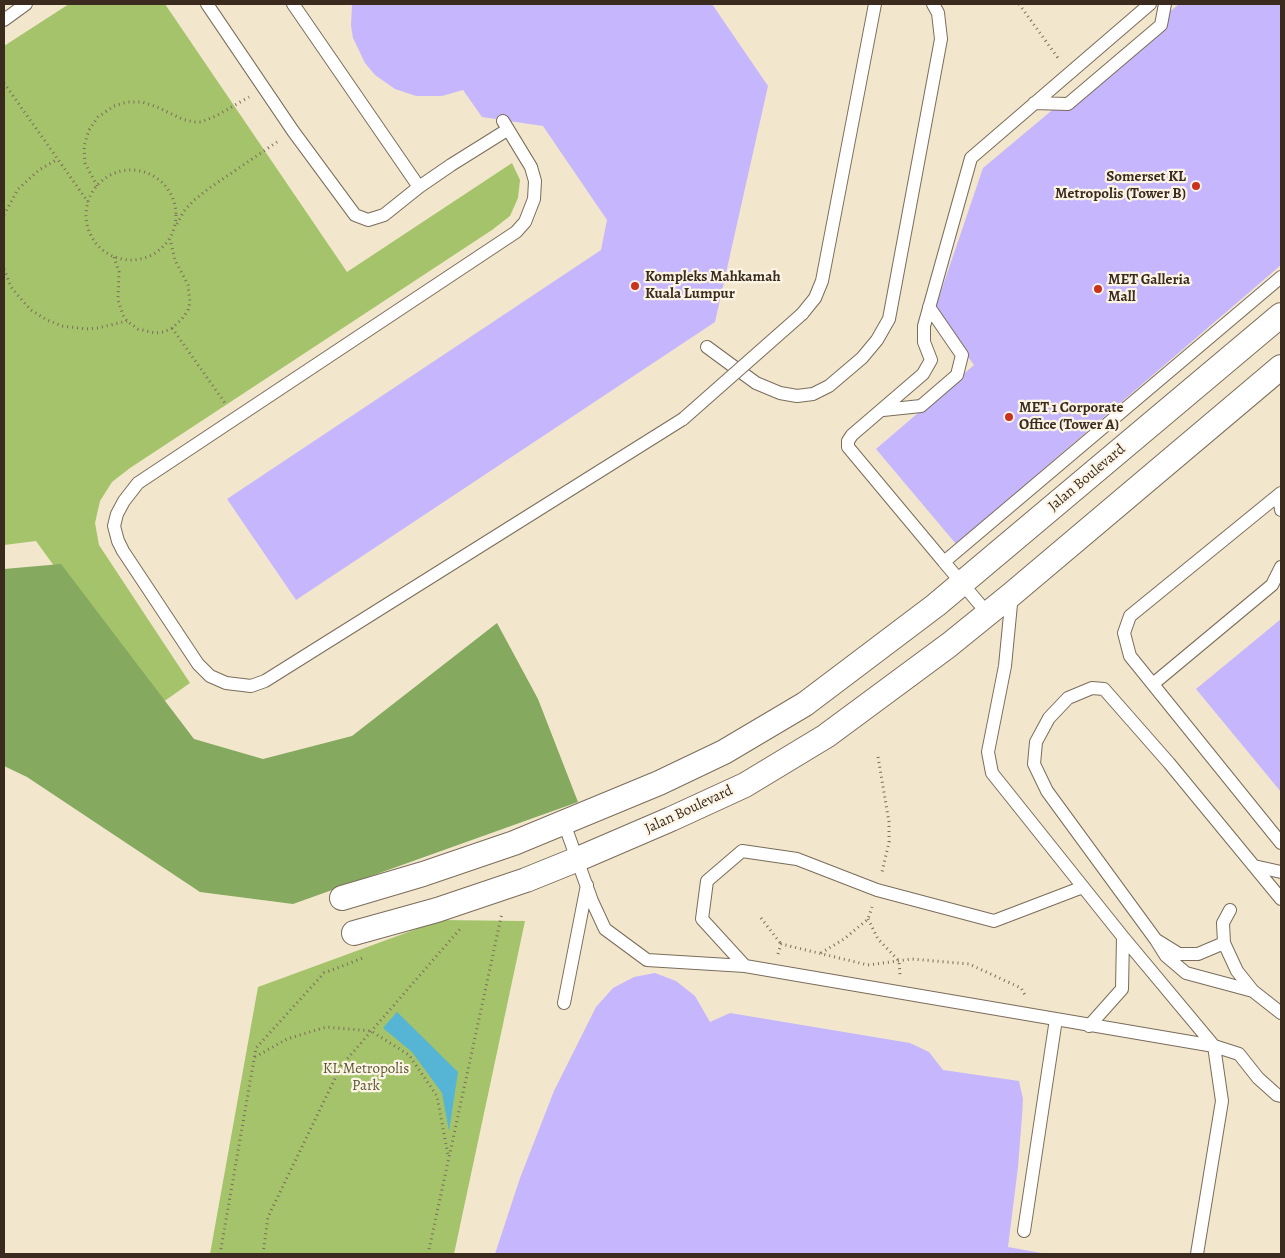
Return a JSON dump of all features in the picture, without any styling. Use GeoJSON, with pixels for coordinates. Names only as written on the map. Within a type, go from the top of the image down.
{"type":"FeatureCollection","features":[{"type":"Feature","properties":{"kind":"street","name":"Jalan Boulevard"},"geometry":{"type":"LineString","coordinates":[[342,898],[442,868],[564,823],[659,783],[716,756],[797,709],[926,613],[1281,315]]}},
{"type":"Feature","properties":{"kind":"street","name":"Jalan Boulevard"},"geometry":{"type":"LineString","coordinates":[[354,933],[437,910],[508,886],[578,859],[671,820],[745,785],[826,736],[988,614],[1281,367]]}},
{"type":"Feature","properties":{"kind":"lane"},"geometry":{"type":"LineString","coordinates":[[4,20],[26,4]]}},
{"type":"Feature","properties":{"kind":"lane"},"geometry":{"type":"LineString","coordinates":[[207,4],[354,214],[368,220],[384,215],[419,187],[505,125],[531,167],[535,181],[531,211],[525,222],[516,232],[138,483],[124,501],[117,514],[114,526],[118,541],[198,664],[210,676],[226,683],[251,686],[264,681],[683,419],[802,314],[815,298],[822,281],[875,4]]}},
{"type":"Feature","properties":{"kind":"lane"},"geometry":{"type":"LineString","coordinates":[[293,4],[419,187]]}},
{"type":"Feature","properties":{"kind":"lane"},"geometry":{"type":"LineString","coordinates":[[707,347],[756,383],[780,393],[797,396],[813,394],[829,386],[862,358],[877,340],[889,319],[941,39],[938,14],[933,4]]}},
{"type":"Feature","properties":{"kind":"lane"},"geometry":{"type":"LineString","coordinates":[[988,614],[848,447],[848,441],[852,435],[923,374],[931,360],[924,342],[924,326],[971,158],[1150,4]]}},
{"type":"Feature","properties":{"kind":"lane"},"geometry":{"type":"LineString","coordinates":[[1034,103],[1068,104],[1161,26],[1165,4]]}},
{"type":"Feature","properties":{"kind":"lane"},"geometry":{"type":"LineString","coordinates":[[930,304],[947,276]]}},
{"type":"Feature","properties":{"kind":"lane"},"geometry":{"type":"LineString","coordinates":[[944,562],[1281,277]]}},
{"type":"Feature","properties":{"kind":"lane"},"geometry":{"type":"LineString","coordinates":[[883,410],[922,406],[957,375],[962,355],[930,304]]}},
{"type":"Feature","properties":{"kind":"lane"},"geometry":{"type":"LineString","coordinates":[[1280,494],[1281,510]]}},
{"type":"Feature","properties":{"kind":"lane"},"geometry":{"type":"LineString","coordinates":[[1280,494],[1130,616],[1124,633],[1130,656],[1281,843]]}},
{"type":"Feature","properties":{"kind":"lane"},"geometry":{"type":"LineString","coordinates":[[1152,684],[1272,585],[1281,567]]}},
{"type":"Feature","properties":{"kind":"lane"},"geometry":{"type":"LineString","coordinates":[[1012,594],[1005,666],[988,752],[992,773],[1214,1046],[1222,1101],[1197,1254]]}},
{"type":"Feature","properties":{"kind":"lane"},"geometry":{"type":"LineString","coordinates":[[1254,991],[1186,973],[1166,956],[1047,792],[1034,764],[1036,742],[1049,718],[1068,698],[1092,688],[1104,689],[1169,763],[1281,899]]}},
{"type":"Feature","properties":{"kind":"lane"},"geometry":{"type":"LineString","coordinates":[[564,823],[605,930],[647,960],[745,966],[772,970],[1214,1046],[1239,1054],[1258,1078],[1277,1095],[1281,1096]]}},
{"type":"Feature","properties":{"kind":"lane"},"geometry":{"type":"LineString","coordinates":[[745,966],[702,919],[707,881],[742,852],[797,859],[878,890],[994,921],[1083,887]]}},
{"type":"Feature","properties":{"kind":"lane"},"geometry":{"type":"LineString","coordinates":[[1254,866],[1281,872]]}},
{"type":"Feature","properties":{"kind":"lane"},"geometry":{"type":"LineString","coordinates":[[564,1003],[587,885]]}},
{"type":"Feature","properties":{"kind":"lane"},"geometry":{"type":"LineString","coordinates":[[1230,910],[1223,923],[1224,943],[1238,971],[1254,991],[1281,1013]]}},
{"type":"Feature","properties":{"kind":"lane"},"geometry":{"type":"LineString","coordinates":[[1089,1026],[1122,989],[1123,936]]}},
{"type":"Feature","properties":{"kind":"lane"},"geometry":{"type":"LineString","coordinates":[[1156,940],[1179,954],[1198,954],[1224,943]]}},
{"type":"Feature","properties":{"kind":"lane"},"geometry":{"type":"LineString","coordinates":[[1024,1231],[1056,1018]]}},
{"type":"Feature","properties":{"kind":"path"},"geometry":{"type":"LineString","coordinates":[[1019,4],[1069,73]]}},
{"type":"Feature","properties":{"kind":"path"},"geometry":{"type":"LineString","coordinates":[[4,83],[88,202]]}},
{"type":"Feature","properties":{"kind":"path"},"geometry":{"type":"LineString","coordinates":[[97,186],[85,163],[84,146],[90,130],[98,117],[114,106],[127,102],[142,102],[188,121],[201,122],[216,116],[265,88]]}},
{"type":"Feature","properties":{"kind":"path"},"geometry":{"type":"LineString","coordinates":[[174,229],[175,204],[166,187],[151,175],[138,171],[124,170],[113,174],[97,186],[88,202],[86,210],[87,225],[94,240],[101,248],[114,257],[129,261],[147,258],[159,251],[170,238],[179,219],[193,201],[294,130]]}},
{"type":"Feature","properties":{"kind":"path"},"geometry":{"type":"LineString","coordinates":[[4,215],[9,202],[27,179],[58,159]]}},
{"type":"Feature","properties":{"kind":"path"},"geometry":{"type":"LineString","coordinates":[[114,257],[119,272],[118,300],[123,315],[127,321],[138,329],[150,333],[160,333],[172,328],[182,320],[188,310],[190,293],[175,260],[170,238]]}},
{"type":"Feature","properties":{"kind":"path"},"geometry":{"type":"LineString","coordinates":[[4,269],[11,287],[21,300],[31,310],[47,320],[62,326],[86,329],[127,321]]}},
{"type":"Feature","properties":{"kind":"path"},"geometry":{"type":"LineString","coordinates":[[172,328],[235,418]]}},
{"type":"Feature","properties":{"kind":"path"},"geometry":{"type":"LineString","coordinates":[[820,954],[844,939],[868,919],[878,890],[888,842],[890,822],[878,757]]}},
{"type":"Feature","properties":{"kind":"path"},"geometry":{"type":"LineString","coordinates":[[428,1254],[508,886]]}},
{"type":"Feature","properties":{"kind":"path"},"geometry":{"type":"LineString","coordinates":[[762,918],[781,944],[868,965],[912,959],[969,964],[1021,988],[1040,1016]]}},
{"type":"Feature","properties":{"kind":"path"},"geometry":{"type":"LineString","coordinates":[[868,919],[878,938],[900,961],[901,992]]}},
{"type":"Feature","properties":{"kind":"path"},"geometry":{"type":"LineString","coordinates":[[263,1254],[268,1217],[336,1074],[371,1031],[465,924]]}},
{"type":"Feature","properties":{"kind":"path"},"geometry":{"type":"LineString","coordinates":[[772,970],[781,944]]}},
{"type":"Feature","properties":{"kind":"path"},"geometry":{"type":"LineString","coordinates":[[220,1254],[256,1048],[324,973],[370,956]]}},
{"type":"Feature","properties":{"kind":"path"},"geometry":{"type":"LineString","coordinates":[[255,1057],[287,1039],[326,1027],[371,1031],[409,1055],[437,1096],[449,1158]]}},
{"type":"Feature","properties":{"kind":"green space"},"geometry":{"type":"Polygon","coordinates":[[[69,4],[165,4],[347,272],[512,163],[520,180],[518,198],[510,216],[492,230],[130,468],[112,482],[100,501],[95,523],[99,545],[190,683],[156,707],[36,541],[4,545],[4,46],[69,4]]]}},
{"type":"Feature","properties":{"kind":"green space"},"geometry":{"type":"Polygon","coordinates":[[[61,564],[194,739],[263,759],[352,736],[497,623],[538,699],[578,802],[293,904],[200,892],[27,777],[4,766],[4,569],[61,564]]]}},
{"type":"Feature","properties":{"kind":"green space","name":"KL Metropolis Park"},"geometry":{"type":"Polygon","coordinates":[[[441,920],[525,921],[454,1254],[210,1254],[258,987],[441,920]]]}},
{"type":"Feature","properties":{"kind":"water"},"geometry":{"type":"Polygon","coordinates":[[[397,1012],[458,1072],[449,1131],[442,1093],[412,1052],[383,1028],[397,1012]]]}},
{"type":"Feature","properties":{"kind":"building","name":"Kompleks Mahkamah Kuala Lumpur"},"geometry":{"type":"Polygon","coordinates":[[[352,4],[712,4],[768,86],[715,322],[296,600],[227,499],[601,250],[607,220],[543,126],[482,117],[463,90],[442,96],[416,96],[395,89],[375,75],[365,63],[353,38],[351,26],[352,4]]]}},
{"type":"Feature","properties":{"kind":"building","name":"MET Galleria Mall"},"geometry":{"type":"Polygon","coordinates":[[[1179,4],[1281,4],[1281,265],[956,544],[876,449],[974,365],[934,312],[983,168],[1179,4]]]}},
{"type":"Feature","properties":{"kind":"building"},"geometry":{"type":"Polygon","coordinates":[[[1281,619],[1281,792],[1196,689],[1281,619]]]}},
{"type":"Feature","properties":{"kind":"building"},"geometry":{"type":"Polygon","coordinates":[[[655,973],[676,981],[695,996],[710,1022],[730,1013],[910,1043],[929,1052],[943,1070],[1019,1081],[1023,1099],[1022,1116],[1008,1247],[1047,1254],[495,1254],[520,1178],[554,1091],[596,1007],[613,988],[634,977],[655,973]]]}},
{"type":"Feature","properties":{"kind":"place","name":"Somerset KL Metropolis (Tower B)"},"geometry":{"type":"Point","coordinates":[1196,186]}},
{"type":"Feature","properties":{"kind":"place","name":"Kompleks Mahkamah Kuala Lumpur"},"geometry":{"type":"Point","coordinates":[635,286]}},
{"type":"Feature","properties":{"kind":"place","name":"MET Galleria Mall"},"geometry":{"type":"Point","coordinates":[1098,289]}},
{"type":"Feature","properties":{"kind":"place","name":"MET 1 Corporate Office (Tower A)"},"geometry":{"type":"Point","coordinates":[1009,417]}}]}
